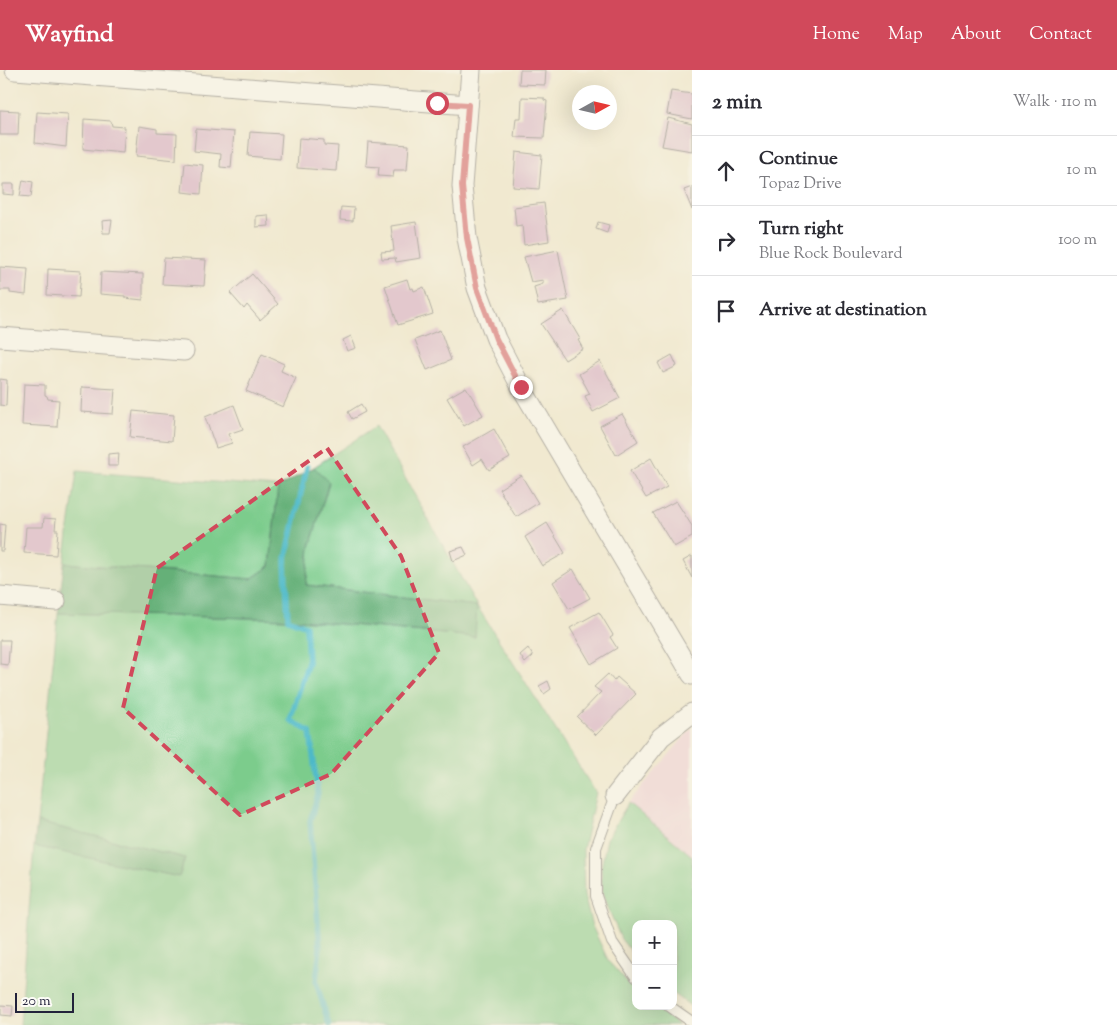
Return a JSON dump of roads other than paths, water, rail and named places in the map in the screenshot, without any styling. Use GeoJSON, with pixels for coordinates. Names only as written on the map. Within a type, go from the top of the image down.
{"type":"FeatureCollection","features":[{"type":"Feature","properties":{"kind":"street"},"geometry":{"type":"LineString","coordinates":[[15,70],[204,77],[468,105]]}},
{"type":"Feature","properties":{"kind":"street"},"geometry":{"type":"LineString","coordinates":[[471,70],[462,186],[467,238],[477,288],[496,339],[526,396],[692,675]]}},
{"type":"Feature","properties":{"kind":"street"},"geometry":{"type":"LineString","coordinates":[[0,337],[184,351]]}},
{"type":"Feature","properties":{"kind":"street"},"geometry":{"type":"LineString","coordinates":[[0,596],[56,601]]}},
{"type":"Feature","properties":{"kind":"street"},"geometry":{"type":"LineString","coordinates":[[615,796],[661,737],[692,713]]}},
{"type":"Feature","properties":{"kind":"lane"},"geometry":{"type":"LineString","coordinates":[[615,796],[596,848],[596,896],[612,942],[632,971]]}},
{"type":"Feature","properties":{"kind":"lane"},"geometry":{"type":"LineString","coordinates":[[676,1010],[692,1022]]}},
{"type":"Feature","properties":{"kind":"waterway"},"geometry":{"type":"LineString","coordinates":[[307,467],[285,563],[288,619],[306,626],[308,662],[290,720],[310,732],[318,794],[310,821],[320,948],[316,982],[329,1025]]}}]}
